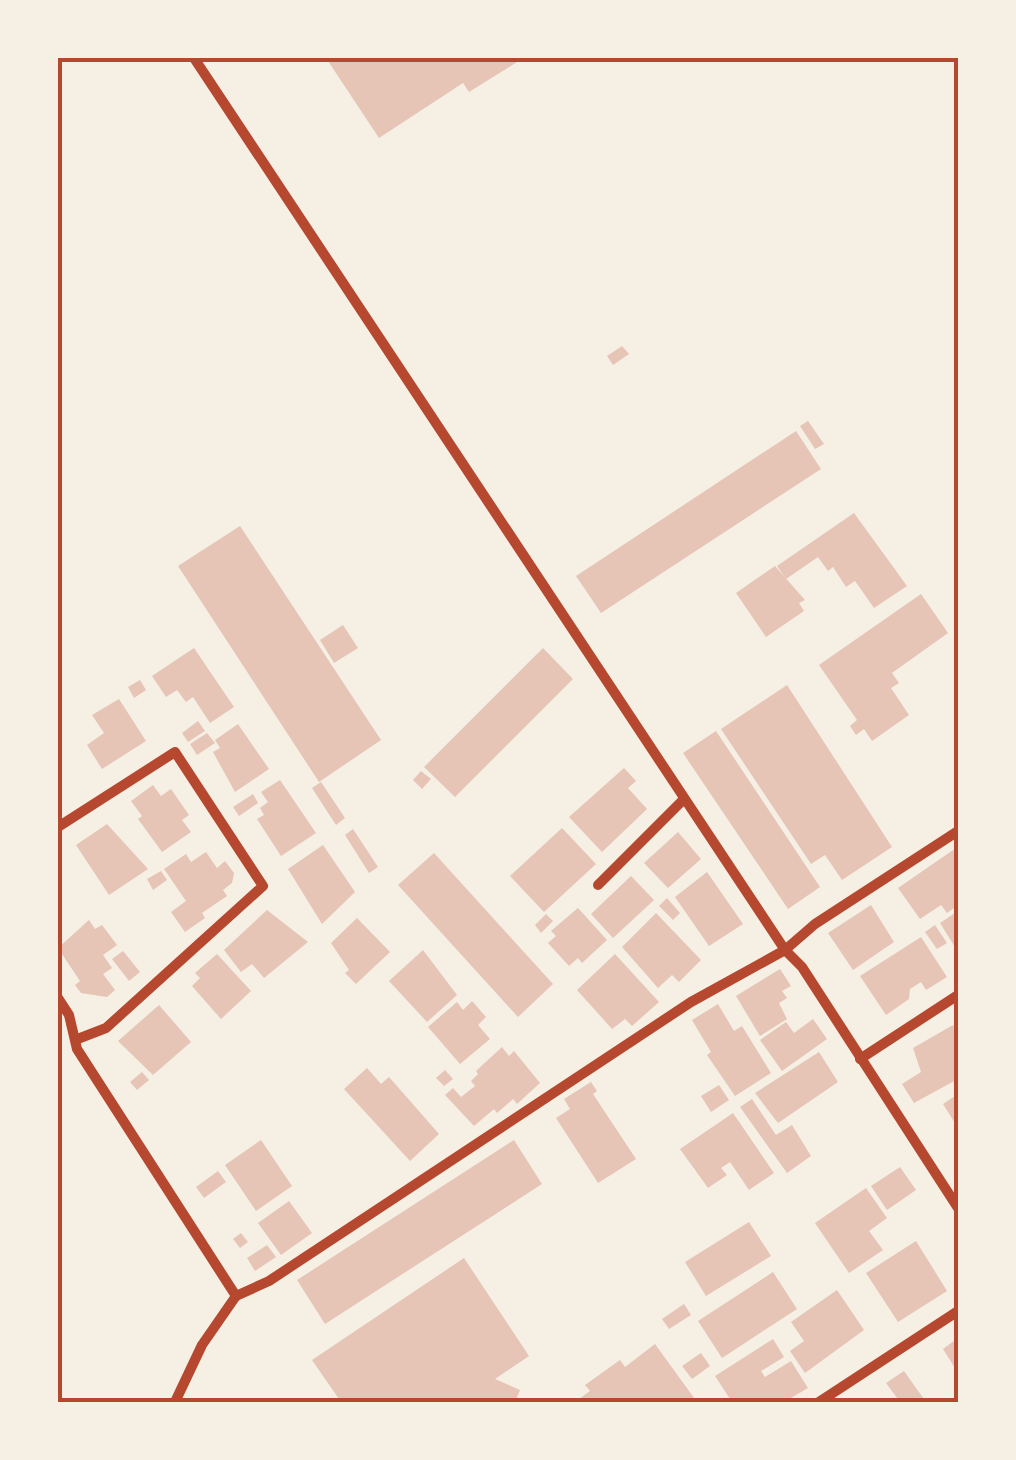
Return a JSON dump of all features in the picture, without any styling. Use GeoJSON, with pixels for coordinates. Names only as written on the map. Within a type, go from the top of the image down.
{"type":"FeatureCollection","features":[{"type":"Feature","properties":{"kind":"street"},"geometry":{"type":"LineString","coordinates":[[194,58],[683,800],[953,1189],[958,1208]]}},
{"type":"Feature","properties":{"kind":"street"},"geometry":{"type":"LineString","coordinates":[[58,827],[174,752],[264,886],[106,1028],[75,1040]]}},
{"type":"Feature","properties":{"kind":"street"},"geometry":{"type":"LineString","coordinates":[[598,885],[683,800]]}},
{"type":"Feature","properties":{"kind":"street"},"geometry":{"type":"LineString","coordinates":[[176,1402],[202,1346],[236,1296],[269,1281],[691,1002],[785,950],[815,924],[958,832]]}},
{"type":"Feature","properties":{"kind":"street"},"geometry":{"type":"LineString","coordinates":[[860,1059],[958,995]]}},
{"type":"Feature","properties":{"kind":"street"},"geometry":{"type":"LineString","coordinates":[[58,998],[69,1016],[75,1040],[236,1296]]}},
{"type":"Feature","properties":{"kind":"street"},"geometry":{"type":"LineString","coordinates":[[819,1402],[958,1312]]}},
{"type":"Feature","properties":{"kind":"building"},"geometry":{"type":"Polygon","coordinates":[[[326,58],[514,58],[517,62],[469,92],[463,83],[379,138],[326,58]]]}},
{"type":"Feature","properties":{"kind":"building"},"geometry":{"type":"Polygon","coordinates":[[[622,346],[629,354],[613,365],[607,356],[622,346]]]}},
{"type":"Feature","properties":{"kind":"building"},"geometry":{"type":"Polygon","coordinates":[[[808,421],[824,444],[815,449],[800,426],[808,421]]]}},
{"type":"Feature","properties":{"kind":"building"},"geometry":{"type":"Polygon","coordinates":[[[796,431],[821,469],[601,613],[576,576],[796,431]]]}},
{"type":"Feature","properties":{"kind":"building"},"geometry":{"type":"Polygon","coordinates":[[[854,513],[907,586],[874,608],[855,581],[846,587],[833,567],[828,571],[818,557],[786,579],[777,566],[854,513]]]}},
{"type":"Feature","properties":{"kind":"building"},"geometry":{"type":"Polygon","coordinates":[[[240,526],[381,740],[319,782],[178,566],[240,526]]]}},
{"type":"Feature","properties":{"kind":"building"},"geometry":{"type":"Polygon","coordinates":[[[775,566],[805,600],[799,603],[804,611],[766,637],[736,593],[775,566]]]}},
{"type":"Feature","properties":{"kind":"building"},"geometry":{"type":"Polygon","coordinates":[[[921,594],[948,633],[892,673],[899,683],[891,688],[909,715],[872,741],[864,729],[856,735],[850,726],[857,720],[819,665],[921,594]]]}},
{"type":"Feature","properties":{"kind":"building"},"geometry":{"type":"Polygon","coordinates":[[[343,625],[358,648],[334,663],[320,640],[343,625]]]}},
{"type":"Feature","properties":{"kind":"building"},"geometry":{"type":"Polygon","coordinates":[[[194,648],[234,707],[210,723],[193,697],[186,702],[177,690],[166,697],[152,676],[194,648]]]}},
{"type":"Feature","properties":{"kind":"building"},"geometry":{"type":"Polygon","coordinates":[[[543,648],[573,679],[455,797],[424,767],[543,648]]]}},
{"type":"Feature","properties":{"kind":"building"},"geometry":{"type":"Polygon","coordinates":[[[140,680],[146,690],[134,698],[128,687],[140,680]]]}},
{"type":"Feature","properties":{"kind":"building"},"geometry":{"type":"Polygon","coordinates":[[[787,685],[892,847],[842,880],[825,855],[811,864],[721,729],[787,685]]]}},
{"type":"Feature","properties":{"kind":"building"},"geometry":{"type":"Polygon","coordinates":[[[119,699],[146,741],[102,769],[87,745],[104,733],[92,715],[119,699]]]}},
{"type":"Feature","properties":{"kind":"building"},"geometry":{"type":"Polygon","coordinates":[[[198,721],[205,731],[188,742],[182,733],[198,721]]]}},
{"type":"Feature","properties":{"kind":"building"},"geometry":{"type":"Polygon","coordinates":[[[238,724],[269,769],[235,792],[213,752],[220,748],[215,740],[238,724]]]}},
{"type":"Feature","properties":{"kind":"building"},"geometry":{"type":"Polygon","coordinates":[[[716,731],[820,887],[788,909],[683,753],[716,731]]]}},
{"type":"Feature","properties":{"kind":"building"},"geometry":{"type":"Polygon","coordinates":[[[207,733],[215,743],[197,755],[190,744],[207,733]]]}},
{"type":"Feature","properties":{"kind":"building"},"geometry":{"type":"Polygon","coordinates":[[[624,768],[636,781],[628,788],[647,809],[602,852],[569,817],[624,768]]]}},
{"type":"Feature","properties":{"kind":"building"},"geometry":{"type":"Polygon","coordinates":[[[421,771],[431,779],[422,789],[413,780],[421,771]]]}},
{"type":"Feature","properties":{"kind":"building"},"geometry":{"type":"Polygon","coordinates":[[[280,780],[316,833],[281,856],[257,819],[264,815],[260,808],[268,802],[261,792],[280,780]]]}},
{"type":"Feature","properties":{"kind":"building"},"geometry":{"type":"Polygon","coordinates":[[[321,782],[345,818],[336,825],[312,788],[321,782]]]}},
{"type":"Feature","properties":{"kind":"building"},"geometry":{"type":"Polygon","coordinates":[[[153,785],[161,796],[171,789],[189,815],[182,820],[191,832],[162,852],[138,819],[142,816],[131,801],[153,785]]]}},
{"type":"Feature","properties":{"kind":"building"},"geometry":{"type":"Polygon","coordinates":[[[253,794],[258,803],[239,816],[233,807],[253,794]]]}},
{"type":"Feature","properties":{"kind":"building"},"geometry":{"type":"Polygon","coordinates":[[[107,824],[148,869],[109,895],[76,845],[107,824]]]}},
{"type":"Feature","properties":{"kind":"building"},"geometry":{"type":"Polygon","coordinates":[[[562,828],[596,864],[544,912],[510,876],[562,828]]]}},
{"type":"Feature","properties":{"kind":"building"},"geometry":{"type":"Polygon","coordinates":[[[353,829],[378,867],[369,873],[345,835],[353,829]]]}},
{"type":"Feature","properties":{"kind":"building"},"geometry":{"type":"Polygon","coordinates":[[[678,832],[701,859],[668,888],[644,863],[678,832]]]}},
{"type":"Feature","properties":{"kind":"building"},"geometry":{"type":"Polygon","coordinates":[[[323,845],[355,892],[322,924],[288,869],[323,845]]]}},
{"type":"Feature","properties":{"kind":"building"},"geometry":{"type":"Polygon","coordinates":[[[956,848],[958,905],[947,913],[941,905],[920,919],[898,888],[956,848]]]}},
{"type":"Feature","properties":{"kind":"building"},"geometry":{"type":"Polygon","coordinates":[[[206,852],[217,868],[225,861],[234,873],[232,883],[223,890],[227,896],[202,913],[205,918],[185,932],[171,912],[186,901],[164,869],[186,854],[191,862],[206,852]]]}},
{"type":"Feature","properties":{"kind":"building"},"geometry":{"type":"Polygon","coordinates":[[[434,853],[553,984],[518,1017],[398,885],[434,853]]]}},
{"type":"Feature","properties":{"kind":"building"},"geometry":{"type":"Polygon","coordinates":[[[161,871],[167,880],[153,890],[147,879],[161,871]]]}},
{"type":"Feature","properties":{"kind":"building"},"geometry":{"type":"Polygon","coordinates":[[[707,872],[743,924],[709,946],[675,897],[707,872]]]}},
{"type":"Feature","properties":{"kind":"building"},"geometry":{"type":"Polygon","coordinates":[[[631,876],[654,900],[613,938],[591,914],[631,876]]]}},
{"type":"Feature","properties":{"kind":"building"},"geometry":{"type":"Polygon","coordinates":[[[667,898],[680,913],[673,920],[659,906],[667,898]]]}},
{"type":"Feature","properties":{"kind":"building"},"geometry":{"type":"Polygon","coordinates":[[[871,905],[894,942],[853,970],[828,933],[871,905]]]}},
{"type":"Feature","properties":{"kind":"building"},"geometry":{"type":"Polygon","coordinates":[[[578,908],[607,940],[582,963],[578,958],[569,966],[548,943],[556,936],[551,931],[578,908]]]}},
{"type":"Feature","properties":{"kind":"building"},"geometry":{"type":"Polygon","coordinates":[[[267,910],[308,942],[264,978],[252,964],[241,972],[224,950],[267,910]]]}},
{"type":"Feature","properties":{"kind":"building"},"geometry":{"type":"Polygon","coordinates":[[[958,911],[958,952],[940,923],[958,911]]]}},
{"type":"Feature","properties":{"kind":"building"},"geometry":{"type":"Polygon","coordinates":[[[656,913],[701,960],[679,982],[672,975],[658,988],[622,947],[656,913]]]}},
{"type":"Feature","properties":{"kind":"building"},"geometry":{"type":"Polygon","coordinates":[[[546,914],[553,921],[541,933],[535,925],[546,914]]]}},
{"type":"Feature","properties":{"kind":"building"},"geometry":{"type":"Polygon","coordinates":[[[357,918],[390,952],[356,984],[345,973],[349,970],[331,943],[357,918]]]}},
{"type":"Feature","properties":{"kind":"building"},"geometry":{"type":"Polygon","coordinates":[[[89,920],[95,929],[102,925],[117,945],[103,955],[112,968],[103,974],[115,990],[107,997],[81,993],[75,985],[80,981],[58,948],[89,920]]]}},
{"type":"Feature","properties":{"kind":"building"},"geometry":{"type":"Polygon","coordinates":[[[935,925],[947,943],[937,949],[925,932],[935,925]]]}},
{"type":"Feature","properties":{"kind":"building"},"geometry":{"type":"Polygon","coordinates":[[[921,937],[947,977],[926,990],[921,982],[910,989],[909,999],[886,1015],[860,976],[921,937]]]}},
{"type":"Feature","properties":{"kind":"building"},"geometry":{"type":"Polygon","coordinates":[[[423,950],[457,995],[427,1022],[389,981],[423,950]]]}},
{"type":"Feature","properties":{"kind":"building"},"geometry":{"type":"Polygon","coordinates":[[[123,951],[140,972],[129,981],[112,959],[123,951]]]}},
{"type":"Feature","properties":{"kind":"building"},"geometry":{"type":"Polygon","coordinates":[[[217,954],[251,991],[221,1019],[192,986],[200,978],[195,973],[217,954]]]}},
{"type":"Feature","properties":{"kind":"building"},"geometry":{"type":"Polygon","coordinates":[[[615,954],[659,1002],[632,1026],[625,1019],[612,1029],[577,990],[615,954]]]}},
{"type":"Feature","properties":{"kind":"building"},"geometry":{"type":"Polygon","coordinates":[[[780,969],[791,986],[782,991],[787,998],[779,1003],[787,1019],[760,1036],[736,996],[780,969]]]}},
{"type":"Feature","properties":{"kind":"building"},"geometry":{"type":"Polygon","coordinates":[[[472,1001],[486,1017],[478,1025],[490,1039],[460,1064],[428,1027],[457,1002],[463,1010],[472,1001]]]}},
{"type":"Feature","properties":{"kind":"building"},"geometry":{"type":"Polygon","coordinates":[[[718,1004],[734,1031],[742,1026],[771,1073],[735,1096],[707,1055],[711,1052],[692,1020],[718,1004]]]}},
{"type":"Feature","properties":{"kind":"building"},"geometry":{"type":"Polygon","coordinates":[[[159,1005],[191,1042],[153,1075],[118,1041],[159,1005]]]}},
{"type":"Feature","properties":{"kind":"building"},"geometry":{"type":"Polygon","coordinates":[[[813,1019],[827,1039],[782,1071],[760,1040],[786,1022],[794,1033],[813,1019]]]}},
{"type":"Feature","properties":{"kind":"building"},"geometry":{"type":"Polygon","coordinates":[[[953,1025],[958,1034],[958,1079],[914,1103],[902,1084],[921,1072],[913,1048],[953,1025]]]}},
{"type":"Feature","properties":{"kind":"building"},"geometry":{"type":"Polygon","coordinates":[[[502,1047],[509,1056],[514,1051],[540,1083],[517,1104],[513,1099],[474,1126],[445,1095],[453,1088],[461,1097],[475,1086],[471,1081],[478,1074],[476,1071],[502,1047]]]}},
{"type":"Feature","properties":{"kind":"building"},"geometry":{"type":"Polygon","coordinates":[[[819,1052],[838,1082],[778,1123],[755,1093],[819,1052]]]}},
{"type":"Feature","properties":{"kind":"building"},"geometry":{"type":"Polygon","coordinates":[[[367,1068],[381,1084],[389,1077],[439,1134],[410,1161],[344,1089],[367,1068]]]}},
{"type":"Feature","properties":{"kind":"building"},"geometry":{"type":"Polygon","coordinates":[[[445,1070],[453,1079],[444,1086],[436,1078],[445,1070]]]}},
{"type":"Feature","properties":{"kind":"building"},"geometry":{"type":"Polygon","coordinates":[[[142,1072],[149,1080],[137,1090],[130,1082],[142,1072]]]}},
{"type":"Feature","properties":{"kind":"building"},"geometry":{"type":"Polygon","coordinates":[[[591,1082],[597,1091],[593,1094],[636,1159],[598,1183],[556,1118],[570,1109],[564,1099],[591,1082]]]}},
{"type":"Feature","properties":{"kind":"building"},"geometry":{"type":"Polygon","coordinates":[[[719,1085],[729,1100],[711,1112],[701,1096],[719,1085]]]}},
{"type":"Feature","properties":{"kind":"building"},"geometry":{"type":"Polygon","coordinates":[[[958,1094],[958,1128],[943,1104],[958,1094]]]}},
{"type":"Feature","properties":{"kind":"building"},"geometry":{"type":"Polygon","coordinates":[[[752,1099],[776,1135],[792,1125],[811,1156],[787,1173],[740,1107],[752,1099]]]}},
{"type":"Feature","properties":{"kind":"building"},"geometry":{"type":"Polygon","coordinates":[[[733,1113],[774,1173],[749,1190],[730,1162],[721,1168],[727,1175],[708,1188],[680,1149],[733,1113]]]}},
{"type":"Feature","properties":{"kind":"building"},"geometry":{"type":"Polygon","coordinates":[[[261,1140],[292,1186],[256,1211],[225,1165],[261,1140]]]}},
{"type":"Feature","properties":{"kind":"building"},"geometry":{"type":"Polygon","coordinates":[[[514,1140],[542,1184],[325,1324],[297,1280],[514,1140]]]}},
{"type":"Feature","properties":{"kind":"building"},"geometry":{"type":"Polygon","coordinates":[[[900,1167],[916,1190],[887,1210],[871,1186],[900,1167]]]}},
{"type":"Feature","properties":{"kind":"building"},"geometry":{"type":"Polygon","coordinates":[[[218,1171],[226,1182],[204,1198],[196,1187],[218,1171]]]}},
{"type":"Feature","properties":{"kind":"building"},"geometry":{"type":"Polygon","coordinates":[[[866,1188],[887,1218],[869,1231],[883,1250],[849,1273],[815,1223],[866,1188]]]}},
{"type":"Feature","properties":{"kind":"building"},"geometry":{"type":"Polygon","coordinates":[[[289,1201],[312,1233],[281,1255],[258,1223],[289,1201]]]}},
{"type":"Feature","properties":{"kind":"building"},"geometry":{"type":"Polygon","coordinates":[[[749,1222],[771,1256],[706,1296],[685,1262],[749,1222]]]}},
{"type":"Feature","properties":{"kind":"building"},"geometry":{"type":"Polygon","coordinates":[[[241,1233],[248,1242],[240,1248],[233,1239],[241,1233]]]}},
{"type":"Feature","properties":{"kind":"building"},"geometry":{"type":"Polygon","coordinates":[[[916,1241],[947,1291],[898,1322],[866,1273],[916,1241]]]}},
{"type":"Feature","properties":{"kind":"building"},"geometry":{"type":"Polygon","coordinates":[[[267,1245],[276,1257],[255,1271],[247,1258],[267,1245]]]}},
{"type":"Feature","properties":{"kind":"building"},"geometry":{"type":"Polygon","coordinates":[[[464,1258],[529,1356],[495,1379],[520,1390],[515,1402],[341,1402],[312,1360],[464,1258]]]}},
{"type":"Feature","properties":{"kind":"building"},"geometry":{"type":"Polygon","coordinates":[[[773,1272],[797,1309],[722,1358],[698,1321],[773,1272]]]}},
{"type":"Feature","properties":{"kind":"building"},"geometry":{"type":"Polygon","coordinates":[[[837,1290],[864,1330],[805,1373],[790,1351],[804,1341],[791,1322],[837,1290]]]}},
{"type":"Feature","properties":{"kind":"building"},"geometry":{"type":"Polygon","coordinates":[[[684,1304],[691,1315],[669,1329],[662,1319],[684,1304]]]}},
{"type":"Feature","properties":{"kind":"building"},"geometry":{"type":"Polygon","coordinates":[[[958,1338],[958,1373],[943,1349],[958,1338]]]}},
{"type":"Feature","properties":{"kind":"building"},"geometry":{"type":"Polygon","coordinates":[[[773,1339],[784,1357],[761,1371],[765,1377],[791,1361],[808,1388],[784,1402],[732,1402],[715,1376],[773,1339]]]}},
{"type":"Feature","properties":{"kind":"building"},"geometry":{"type":"Polygon","coordinates":[[[655,1344],[697,1402],[575,1402],[590,1391],[585,1385],[620,1360],[625,1367],[655,1344]]]}},
{"type":"Feature","properties":{"kind":"building"},"geometry":{"type":"Polygon","coordinates":[[[701,1353],[710,1366],[692,1379],[682,1366],[701,1353]]]}},
{"type":"Feature","properties":{"kind":"building"},"geometry":{"type":"Polygon","coordinates":[[[904,1371],[926,1402],[900,1402],[886,1383],[904,1371]]]}}]}
